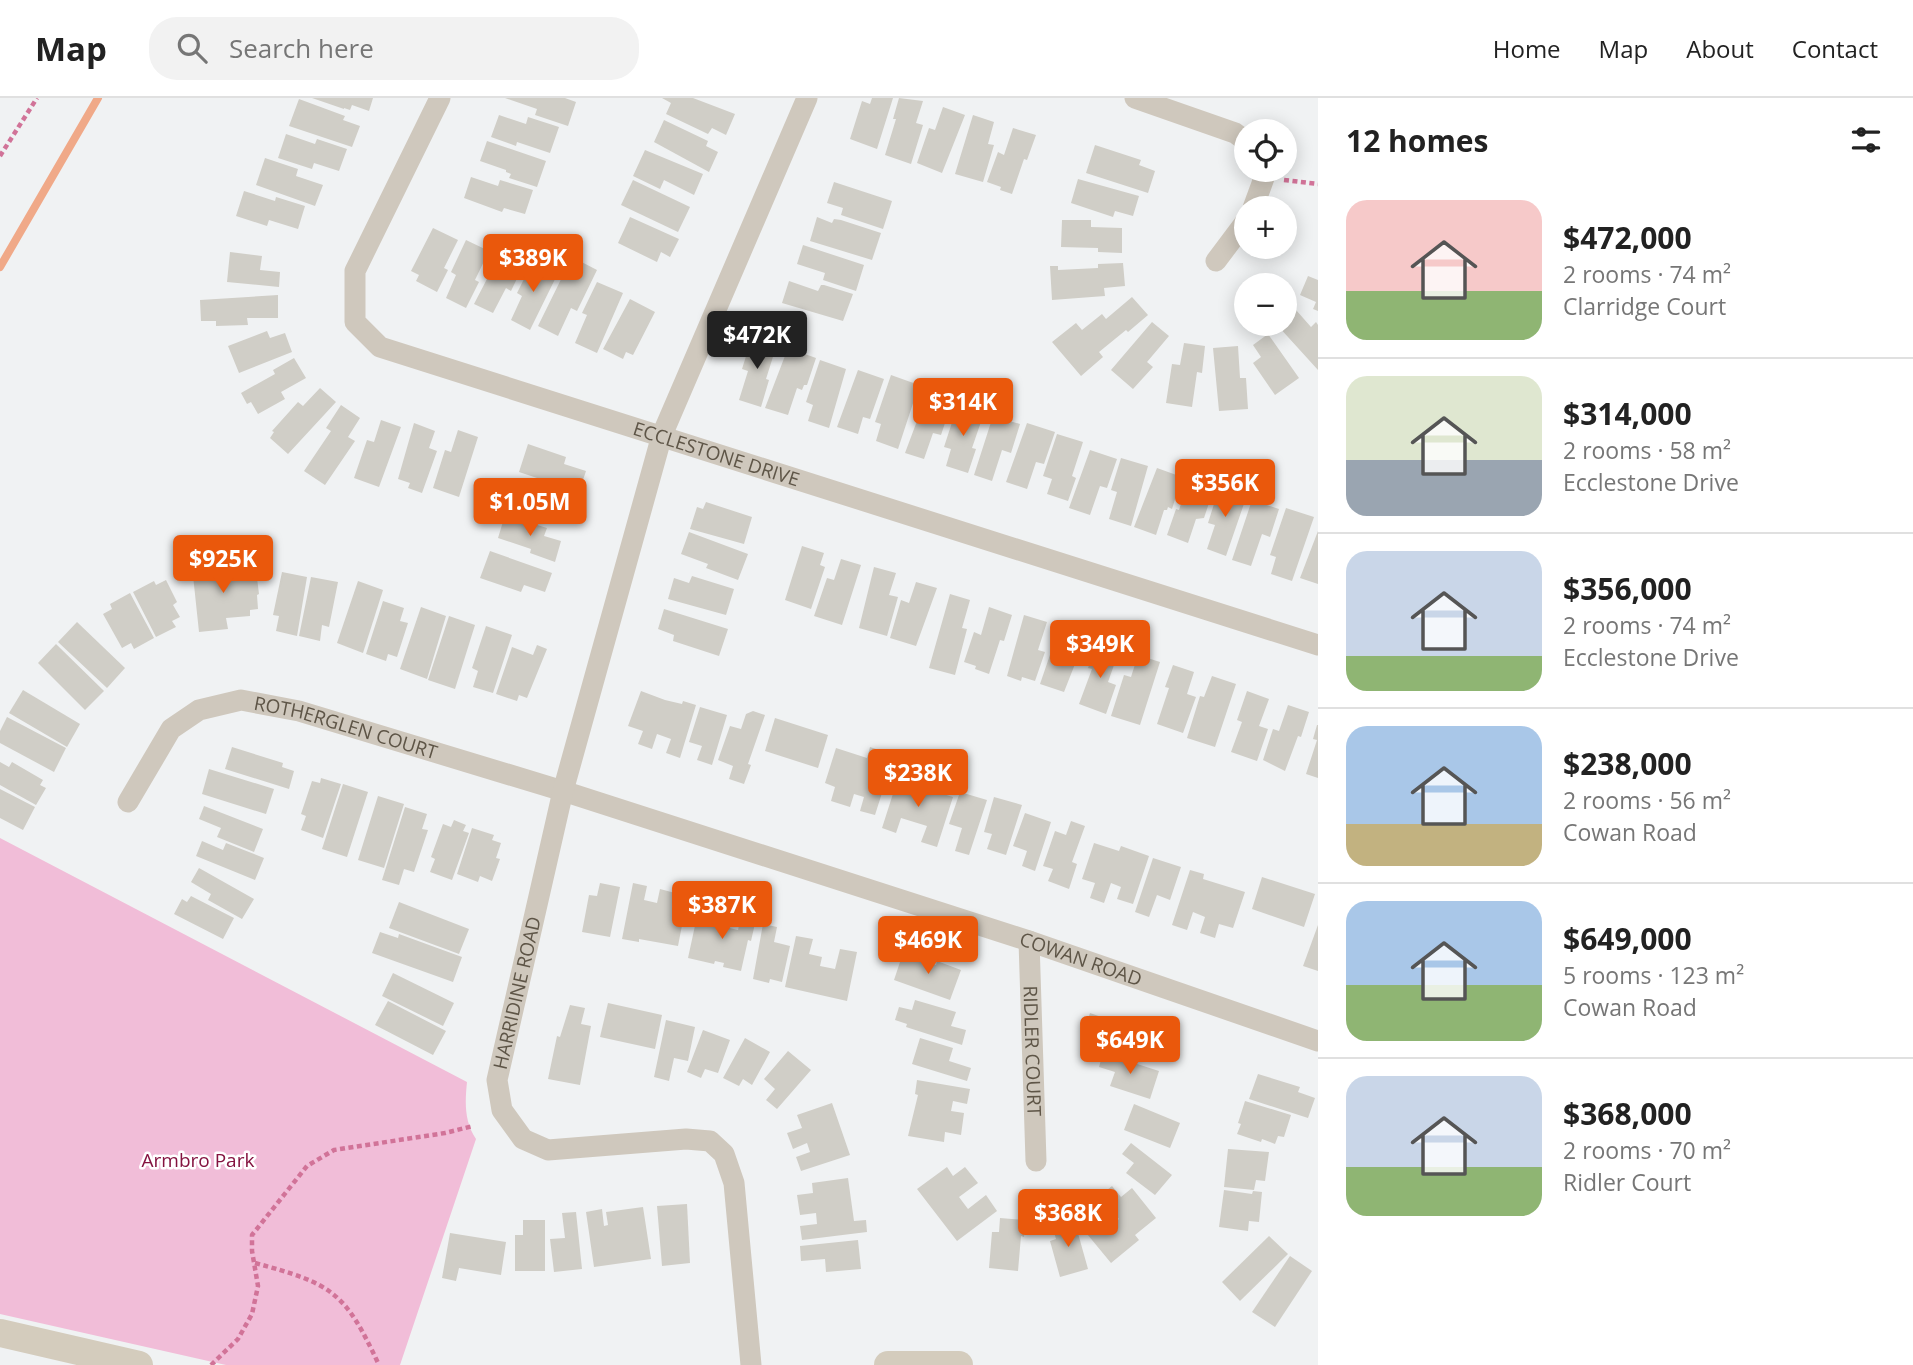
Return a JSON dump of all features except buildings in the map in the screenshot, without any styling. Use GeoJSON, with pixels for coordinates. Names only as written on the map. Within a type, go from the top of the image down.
{"type":"FeatureCollection","features":[{"type":"Feature","properties":{"kind":"main road"},"geometry":{"type":"LineString","coordinates":[[0,1334],[139,1365]]}},
{"type":"Feature","properties":{"kind":"main road"},"geometry":{"type":"LineString","coordinates":[[888,1365],[959,1365]]}},
{"type":"Feature","properties":{"kind":"street","name":"ECCLESTONE DRIVE"},"geometry":{"type":"LineString","coordinates":[[440,98],[355,271],[355,322],[380,347],[1318,645]]}},
{"type":"Feature","properties":{"kind":"street","name":"HARRIDINE ROAD"},"geometry":{"type":"LineString","coordinates":[[751,1365],[734,1183],[724,1154],[710,1141],[686,1139],[548,1150],[523,1139],[502,1110],[497,1080],[563,791],[662,435],[807,98]]}},
{"type":"Feature","properties":{"kind":"street"},"geometry":{"type":"LineString","coordinates":[[1135,98],[1234,133]]}},
{"type":"Feature","properties":{"kind":"street"},"geometry":{"type":"LineString","coordinates":[[1216,261],[1234,237]]}},
{"type":"Feature","properties":{"kind":"street","name":"ROTHERGLEN COURT"},"geometry":{"type":"LineString","coordinates":[[128,802],[171,729],[199,710],[241,700],[299,711],[563,791]]}},
{"type":"Feature","properties":{"kind":"street","name":"COWAN ROAD"},"geometry":{"type":"LineString","coordinates":[[563,791],[1030,941],[1318,1041]]}},
{"type":"Feature","properties":{"kind":"street","name":"RIDLER COURT"},"geometry":{"type":"LineString","coordinates":[[1030,941],[1036,1161]]}},
{"type":"Feature","properties":{"kind":"path"},"geometry":{"type":"LineString","coordinates":[[0,156],[37,98]]}},
{"type":"Feature","properties":{"kind":"path"},"geometry":{"type":"LineString","coordinates":[[1297,180],[1318,184]]}},
{"type":"Feature","properties":{"kind":"path"},"geometry":{"type":"LineString","coordinates":[[211,1365],[238,1339],[252,1314],[258,1286],[252,1235],[307,1166],[334,1150],[445,1133],[473,1126]]}},
{"type":"Feature","properties":{"kind":"path"},"geometry":{"type":"LineString","coordinates":[[255,1263],[318,1283],[343,1301],[359,1323],[379,1365]]}},
{"type":"Feature","properties":{"kind":"green space","name":"Armbro Park"},"geometry":{"type":"Polygon","coordinates":[[[0,838],[467,1082],[467,1118],[476,1139],[400,1365],[226,1365],[0,1314],[0,838]]]}},
{"type":"Feature","properties":{"kind":"waterway"},"geometry":{"type":"LineString","coordinates":[[0,267],[98,98]]}}]}
